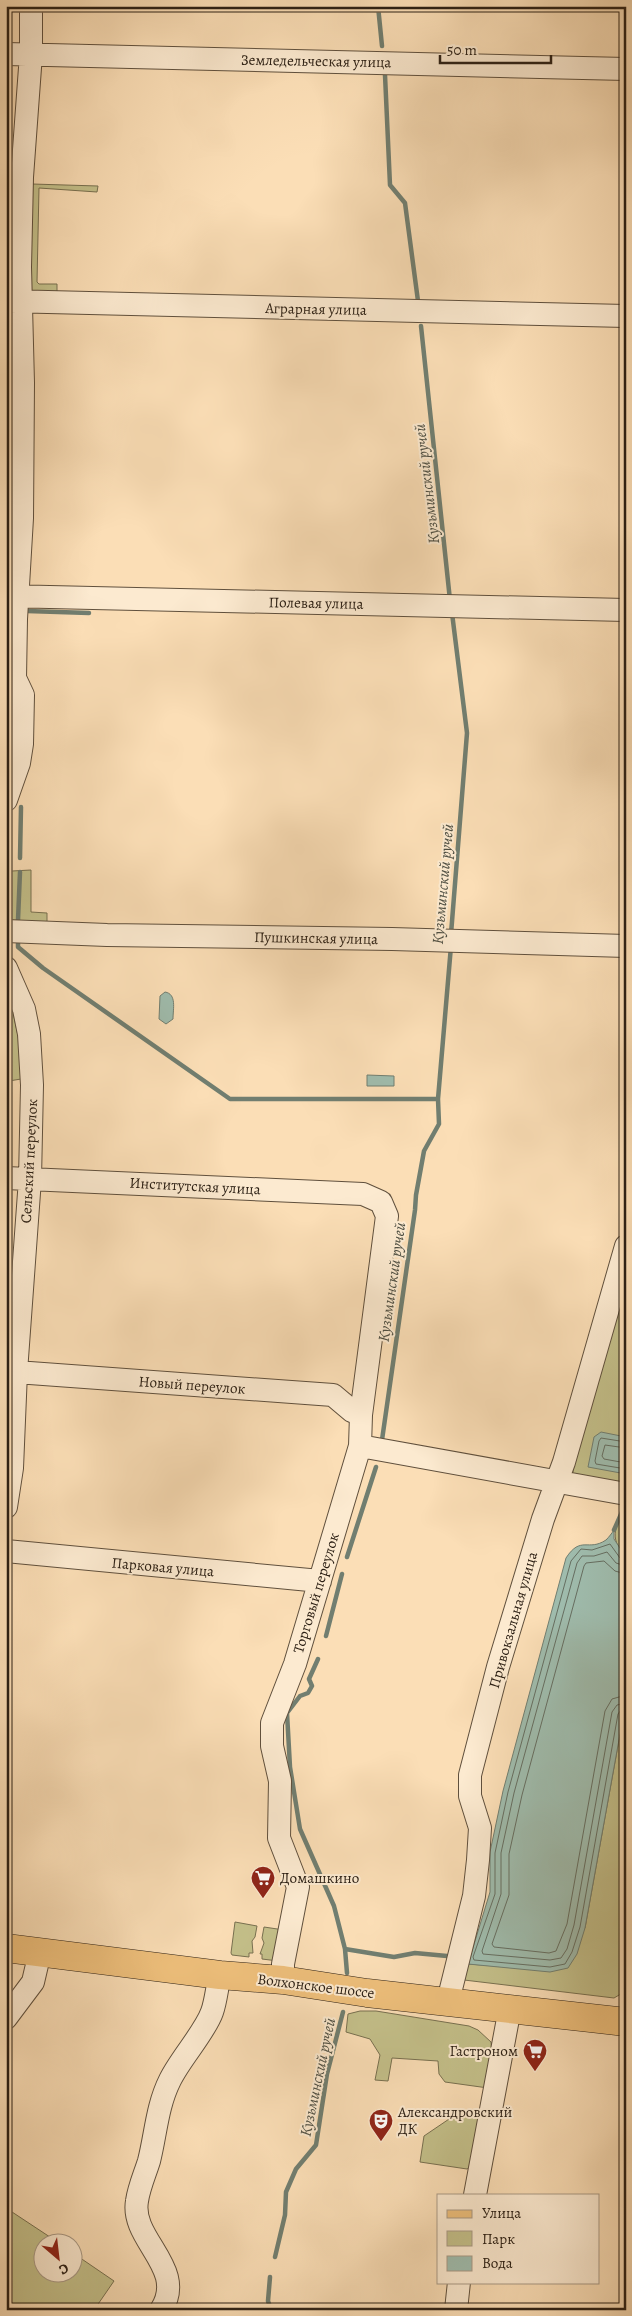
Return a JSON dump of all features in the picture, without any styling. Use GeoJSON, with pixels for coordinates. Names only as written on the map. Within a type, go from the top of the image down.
{"type":"FeatureCollection","features":[{"type":"Feature","properties":{"kind":"main road","name":"Волхонское шоссе"},"geometry":{"type":"LineString","coordinates":[[6,1948],[220,1975],[283,1980],[367,1993],[626,2022]]}},
{"type":"Feature","properties":{"kind":"street"},"geometry":{"type":"LineString","coordinates":[[6,800],[19,763],[22,744],[23,695],[14,678],[12,597],[22,524],[23,392],[13,301],[32,54],[32,6]]}},
{"type":"Feature","properties":{"kind":"street","name":"Земледельческая улица"},"geometry":{"type":"LineString","coordinates":[[6,54],[626,69]]}},
{"type":"Feature","properties":{"kind":"street","name":"Аграрная улица"},"geometry":{"type":"LineString","coordinates":[[13,301],[626,316]]}},
{"type":"Feature","properties":{"kind":"street","name":"Полевая улица"},"geometry":{"type":"LineString","coordinates":[[12,597],[626,610]]}},
{"type":"Feature","properties":{"kind":"street","name":"Пушкинская улица"},"geometry":{"type":"LineString","coordinates":[[6,931],[107,935],[392,939],[626,946]]}},
{"type":"Feature","properties":{"kind":"street","name":"Сельский переулок"},"geometry":{"type":"LineString","coordinates":[[6,968],[24,1009],[29,1034],[32,1084],[30,1179],[16,1372],[12,1468],[6,1507]]}},
{"type":"Feature","properties":{"kind":"street","name":"Институтская улица"},"geometry":{"type":"LineString","coordinates":[[6,1178],[363,1194],[381,1202]]}},
{"type":"Feature","properties":{"kind":"street","name":"Торговый переулок"},"geometry":{"type":"LineString","coordinates":[[283,1980],[283,1964],[298,1887],[279,1838],[280,1781],[272,1746],[272,1723],[295,1664],[360,1446],[362,1415],[387,1216],[381,1202]]}},
{"type":"Feature","properties":{"kind":"street","name":"Привокзальная улица"},"geometry":{"type":"LineString","coordinates":[[448,2001],[474,1896],[478,1860],[480,1828],[470,1796],[470,1775],[498,1667],[543,1519],[558,1482],[626,1246]]}},
{"type":"Feature","properties":{"kind":"street","name":"Новый переулок"},"geometry":{"type":"LineString","coordinates":[[16,1372],[333,1395],[352,1411],[362,1415]]}},
{"type":"Feature","properties":{"kind":"street"},"geometry":{"type":"LineString","coordinates":[[360,1446],[626,1494]]}},
{"type":"Feature","properties":{"kind":"street","name":"Парковая улица"},"geometry":{"type":"LineString","coordinates":[[6,1551],[320,1581]]}},
{"type":"Feature","properties":{"kind":"street"},"geometry":{"type":"LineString","coordinates":[[6,2018],[33,1982],[40,1952]]}},
{"type":"Feature","properties":{"kind":"street"},"geometry":{"type":"LineString","coordinates":[[161,2310],[167,2301],[169,2285],[165,2272],[137,2214],[136,2202],[149,2159],[161,2099],[171,2078],[212,2014],[220,1975]]}},
{"type":"Feature","properties":{"kind":"street"},"geometry":{"type":"LineString","coordinates":[[475,2194],[510,2008]]}},
{"type":"Feature","properties":{"kind":"street"},"geometry":{"type":"LineString","coordinates":[[456,2310],[460,2284]]}},
{"type":"Feature","properties":{"kind":"green space"},"geometry":{"type":"Polygon","coordinates":[[[32,184],[98,186],[97,192],[39,188],[37,282],[39,284],[57,284],[57,297],[29,298],[32,184]]]}},
{"type":"Feature","properties":{"kind":"green space"},"geometry":{"type":"Polygon","coordinates":[[[31,870],[31,912],[47,913],[47,923],[8,920],[8,874],[12,871],[31,870]]]}},
{"type":"Feature","properties":{"kind":"green space"},"geometry":{"type":"Polygon","coordinates":[[[6,979],[27,1078],[9,1081],[6,1054],[6,979]]]}},
{"type":"Feature","properties":{"kind":"green space"},"geometry":{"type":"Polygon","coordinates":[[[626,1273],[626,1488],[573,1477],[573,1470],[626,1273]]]}},
{"type":"Feature","properties":{"kind":"green space"},"geometry":{"type":"Polygon","coordinates":[[[626,1503],[626,1557],[620,1550],[615,1537],[617,1524],[626,1503]]]}},
{"type":"Feature","properties":{"kind":"green space"},"geometry":{"type":"Polygon","coordinates":[[[626,1701],[626,1991],[614,1998],[464,1980],[468,1964],[510,1967],[585,1928],[626,1701]]]}},
{"type":"Feature","properties":{"kind":"green space"},"geometry":{"type":"Polygon","coordinates":[[[235,1922],[257,1926],[255,1937],[252,1941],[253,1953],[249,1953],[249,1957],[232,1955],[231,1953],[235,1922]]]}},
{"type":"Feature","properties":{"kind":"green space"},"geometry":{"type":"Polygon","coordinates":[[[264,1927],[284,1930],[278,1961],[262,1959],[262,1954],[260,1954],[264,1943],[262,1938],[264,1927]]]}},
{"type":"Feature","properties":{"kind":"green space"},"geometry":{"type":"Polygon","coordinates":[[[360,2011],[376,2011],[469,2026],[478,2030],[491,2042],[493,2060],[488,2088],[445,2082],[439,2074],[438,2061],[392,2058],[388,2081],[375,2080],[380,2055],[370,2039],[346,2032],[348,2014],[360,2011]]]}},
{"type":"Feature","properties":{"kind":"green space"},"geometry":{"type":"Polygon","coordinates":[[[455,2115],[483,2119],[474,2165],[467,2169],[420,2162],[424,2136],[455,2115]]]}},
{"type":"Feature","properties":{"kind":"green space"},"geometry":{"type":"Polygon","coordinates":[[[6,2208],[45,2234],[32,2234],[32,2284],[82,2284],[82,2259],[114,2281],[94,2310],[6,2310],[6,2208]]]}},
{"type":"Feature","properties":{"kind":"water"},"geometry":{"type":"Polygon","coordinates":[[[165,992],[169,993],[173,999],[174,1007],[173,1019],[166,1024],[159,1019],[160,996],[165,992]]]}},
{"type":"Feature","properties":{"kind":"water"},"geometry":{"type":"Polygon","coordinates":[[[367,1075],[394,1076],[394,1086],[367,1086],[367,1075]]]}},
{"type":"Feature","properties":{"kind":"water"},"geometry":{"type":"Polygon","coordinates":[[[601,1432],[626,1437],[626,1474],[588,1467],[594,1437],[601,1432]]]}},
{"type":"Feature","properties":{"kind":"water"},"geometry":{"type":"Polygon","coordinates":[[[614,1530],[614,1539],[626,1557],[626,1701],[585,1928],[577,1954],[568,1968],[550,1972],[468,1964],[490,1892],[490,1852],[503,1791],[566,1558],[576,1547],[594,1545],[606,1540],[614,1530]]]}},
{"type":"Feature","properties":{"kind":"waterway","name":"Кузьминский ручей"},"geometry":{"type":"LineString","coordinates":[[378,6],[382,46]]}},
{"type":"Feature","properties":{"kind":"waterway","name":"Кузьминский ручей"},"geometry":{"type":"LineString","coordinates":[[385,75],[390,185],[405,203],[418,301]]}},
{"type":"Feature","properties":{"kind":"waterway","name":"Кузьминский ручей"},"geometry":{"type":"LineString","coordinates":[[421,326],[450,600]]}},
{"type":"Feature","properties":{"kind":"waterway"},"geometry":{"type":"LineString","coordinates":[[27,611],[89,613]]}},
{"type":"Feature","properties":{"kind":"waterway","name":"Кузьминский ручей"},"geometry":{"type":"LineString","coordinates":[[451,934],[467,733],[452,613]]}},
{"type":"Feature","properties":{"kind":"waterway"},"geometry":{"type":"LineString","coordinates":[[20,858],[21,807]]}},
{"type":"Feature","properties":{"kind":"waterway"},"geometry":{"type":"LineString","coordinates":[[18,920],[20,872]]}},
{"type":"Feature","properties":{"kind":"waterway"},"geometry":{"type":"LineString","coordinates":[[20,939],[18,939],[18,947],[43,968],[230,1099],[438,1099]]}},
{"type":"Feature","properties":{"kind":"waterway","name":"Кузьминский ручей"},"geometry":{"type":"LineString","coordinates":[[382,1440],[416,1195],[424,1151],[439,1124],[438,1099],[451,946]]}},
{"type":"Feature","properties":{"kind":"waterway","name":"Кузьминский ручей"},"geometry":{"type":"LineString","coordinates":[[347,1557],[376,1467]]}},
{"type":"Feature","properties":{"kind":"waterway"},"geometry":{"type":"LineString","coordinates":[[614,1530],[626,1503]]}},
{"type":"Feature","properties":{"kind":"waterway","name":"Кузьминский ручей"},"geometry":{"type":"LineString","coordinates":[[326,1636],[342,1574]]}},
{"type":"Feature","properties":{"kind":"waterway","name":"Кузьминский ручей"},"geometry":{"type":"LineString","coordinates":[[318,1659],[309,1679],[312,1686],[308,1693],[300,1696],[287,1713],[290,1767],[300,1829],[334,1906],[345,1949],[347,1973]]}},
{"type":"Feature","properties":{"kind":"waterway"},"geometry":{"type":"LineString","coordinates":[[345,1949],[394,1957],[415,1953],[447,1956]]}},
{"type":"Feature","properties":{"kind":"waterway","name":"Кузьминский ручей"},"geometry":{"type":"LineString","coordinates":[[275,2257],[285,2215],[286,2192],[296,2169],[316,2145],[327,2074],[343,2012]]}},
{"type":"Feature","properties":{"kind":"waterway","name":"Кузьминский ручей"},"geometry":{"type":"LineString","coordinates":[[270,2277],[268,2301],[271,2310]]}},
{"type":"Feature","properties":{"kind":"place","name":"Домашкино"},"geometry":{"type":"Point","coordinates":[263,1899]}},
{"type":"Feature","properties":{"kind":"place","name":"Гастроном"},"geometry":{"type":"Point","coordinates":[535,2072]}},
{"type":"Feature","properties":{"kind":"place","name":"Александровский ДК"},"geometry":{"type":"Point","coordinates":[381,2142]}}]}
